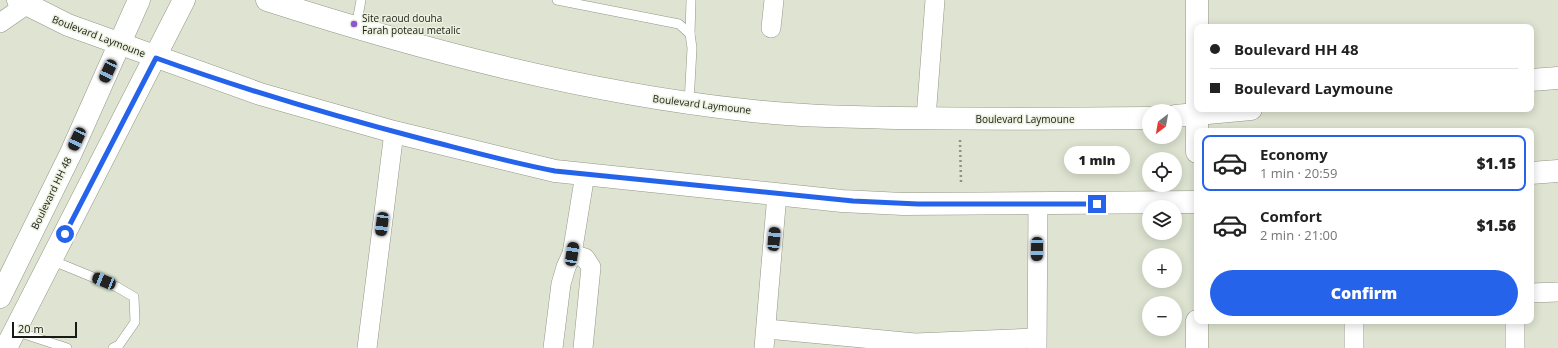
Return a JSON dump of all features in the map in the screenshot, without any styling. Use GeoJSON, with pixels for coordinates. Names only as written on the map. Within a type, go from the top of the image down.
{"type":"FeatureCollection","features":[{"type":"Feature","properties":{"kind":"main road","name":"Boulevard HH 48"},"geometry":{"type":"LineString","coordinates":[[0,297],[71,153],[121,44],[139,0]]}},
{"type":"Feature","properties":{"kind":"main road"},"geometry":{"type":"LineString","coordinates":[[10,340],[156,58],[184,0]]}},
{"type":"Feature","properties":{"kind":"main road","name":"Boulevard Laymoune"},"geometry":{"type":"LineString","coordinates":[[267,0],[356,28],[475,62],[591,88],[689,103],[790,114],[926,118],[1142,118]]}},
{"type":"Feature","properties":{"kind":"main road"},"geometry":{"type":"LineString","coordinates":[[1195,24],[1197,0]]}},
{"type":"Feature","properties":{"kind":"main road","name":"Boulevard Laymoune"},"geometry":{"type":"LineString","coordinates":[[22,2],[68,25],[253,92],[394,132],[535,167],[585,174],[778,194],[903,204],[1038,205],[1194,202]]}},
{"type":"Feature","properties":{"kind":"main road"},"geometry":{"type":"LineString","coordinates":[[1194,29],[1185,116],[1194,143]]}},
{"type":"Feature","properties":{"kind":"main road"},"geometry":{"type":"LineString","coordinates":[[1534,80],[1558,78]]}},
{"type":"Feature","properties":{"kind":"main road"},"geometry":{"type":"LineString","coordinates":[[1185,116],[1223,112]]}},
{"type":"Feature","properties":{"kind":"main road"},"geometry":{"type":"LineString","coordinates":[[1534,173],[1558,171]]}},
{"type":"Feature","properties":{"kind":"main road"},"geometry":{"type":"LineString","coordinates":[[1197,324],[1197,348]]}},
{"type":"Feature","properties":{"kind":"street"},"geometry":{"type":"LineString","coordinates":[[771,28],[774,0]]}},
{"type":"Feature","properties":{"kind":"street"},"geometry":{"type":"LineString","coordinates":[[926,118],[935,0]]}},
{"type":"Feature","properties":{"kind":"street"},"geometry":{"type":"LineString","coordinates":[[0,23],[22,2]]}},
{"type":"Feature","properties":{"kind":"street"},"geometry":{"type":"LineString","coordinates":[[367,348],[394,132]]}},
{"type":"Feature","properties":{"kind":"street"},"geometry":{"type":"LineString","coordinates":[[553,348],[561,284],[572,254],[585,174]]}},
{"type":"Feature","properties":{"kind":"street"},"geometry":{"type":"LineString","coordinates":[[764,348],[778,194]]}},
{"type":"Feature","properties":{"kind":"street"},"geometry":{"type":"LineString","coordinates":[[766,329],[915,345],[1036,343],[1038,205]]}},
{"type":"Feature","properties":{"kind":"street"},"geometry":{"type":"LineString","coordinates":[[572,254],[585,258],[591,267],[583,348]]}},
{"type":"Feature","properties":{"kind":"street"},"geometry":{"type":"LineString","coordinates":[[1534,293],[1558,292]]}},
{"type":"Feature","properties":{"kind":"street"},"geometry":{"type":"LineString","coordinates":[[1354,324],[1354,348]]}},
{"type":"Feature","properties":{"kind":"street"},"geometry":{"type":"LineString","coordinates":[[1515,324],[1515,348]]}},
{"type":"Feature","properties":{"kind":"lane"},"geometry":{"type":"LineString","coordinates":[[356,28],[361,0]]}},
{"type":"Feature","properties":{"kind":"lane"},"geometry":{"type":"LineString","coordinates":[[557,0],[678,24],[690,34]]}},
{"type":"Feature","properties":{"kind":"lane"},"geometry":{"type":"LineString","coordinates":[[689,103],[692,48],[690,34],[691,0]]}},
{"type":"Feature","properties":{"kind":"lane"},"geometry":{"type":"LineString","coordinates":[[51,260],[117,287],[134,297],[134,322],[119,345],[113,348]]}},
{"type":"Feature","properties":{"kind":"lane"},"geometry":{"type":"LineString","coordinates":[[10,340],[67,348]]}},
{"type":"Feature","properties":{"kind":"place","name":"Site raoud douha Farah poteau metalic"},"geometry":{"type":"Point","coordinates":[354,24]}},
{"type":"Feature","properties":{"kind":"route"},"geometry":{"type":"LineString","coordinates":[[65,234],[156,58],[225,83],[333,116],[509,161],[555,171],[853,201],[903,204],[976,205],[1097,204]]}}]}
